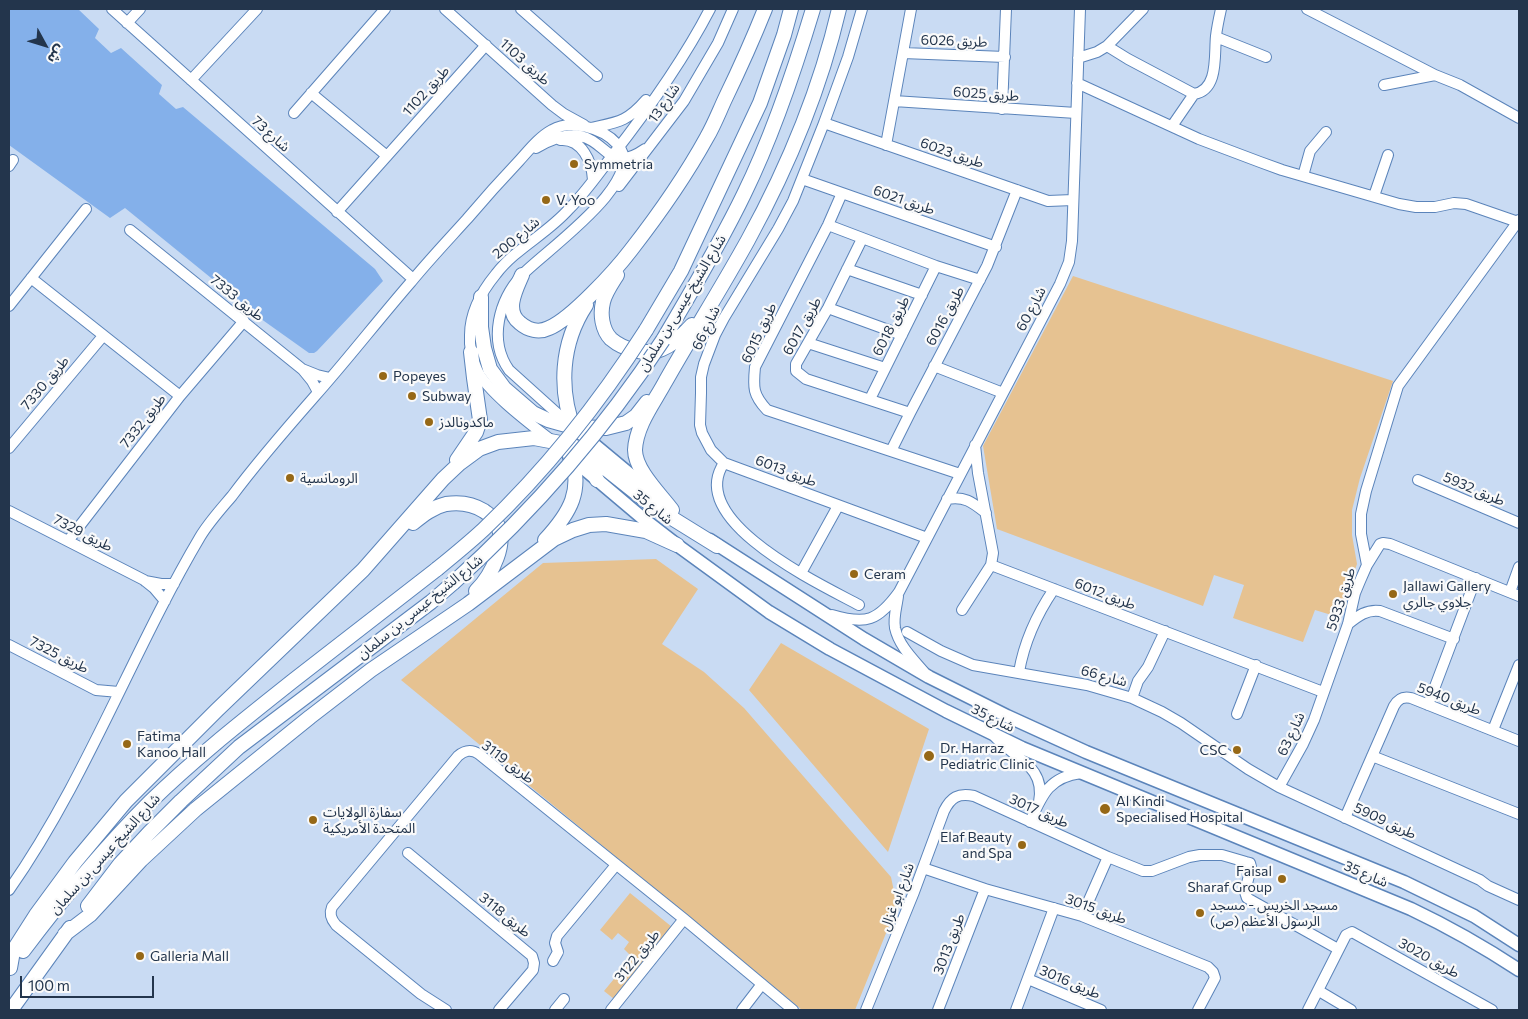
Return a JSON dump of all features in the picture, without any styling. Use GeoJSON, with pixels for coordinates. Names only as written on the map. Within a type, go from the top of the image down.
{"type":"FeatureCollection","features":[{"type":"Feature","properties":{"kind":"highway"},"geometry":{"type":"LineString","coordinates":[[522,274],[512,302],[513,312],[518,322],[527,328],[537,331],[548,329],[559,322],[598,288],[630,252],[675,190],[708,136],[765,9]]}},
{"type":"Feature","properties":{"kind":"highway","name":"شارع الشيخ عيسى بن سلمان"},"geometry":{"type":"LineString","coordinates":[[9,969],[49,916],[102,853],[170,783],[229,731],[437,569],[484,529],[537,474],[570,436],[616,376],[646,330],[685,262],[760,102],[784,35],[791,9]]}},
{"type":"Feature","properties":{"kind":"highway","name":"شارع الشيخ عيسى بن سلمان"},"geometry":{"type":"LineString","coordinates":[[11,1010],[65,934],[120,864],[149,833],[239,748],[453,583],[485,554],[548,490],[610,416],[663,340],[722,238],[745,193],[780,109],[813,9]]}},
{"type":"Feature","properties":{"kind":"highway"},"geometry":{"type":"LineString","coordinates":[[556,417],[572,427],[606,428],[626,423],[636,416],[647,403],[716,297],[780,178],[807,116],[830,46],[839,9]]}},
{"type":"Feature","properties":{"kind":"highway"},"geometry":{"type":"LineString","coordinates":[[630,252],[603,301],[602,308],[604,327],[611,338],[623,346],[642,353],[662,349],[676,340],[691,326],[716,297]]}},
{"type":"Feature","properties":{"kind":"highway"},"geometry":{"type":"LineString","coordinates":[[529,557],[567,514],[575,496],[577,454],[567,407],[563,373],[567,346],[577,319],[598,288]]}},
{"type":"Feature","properties":{"kind":"highway"},"geometry":{"type":"LineString","coordinates":[[481,297],[481,327],[490,369],[504,388],[533,413],[548,420],[556,417]]}},
{"type":"Feature","properties":{"kind":"highway"},"geometry":{"type":"LineString","coordinates":[[9,969],[13,951],[36,915],[75,862],[126,801],[217,710],[363,570],[443,479],[468,446],[480,420],[472,352]]}},
{"type":"Feature","properties":{"kind":"highway"},"geometry":{"type":"LineString","coordinates":[[672,510],[643,473],[635,450],[638,432],[677,359]]}},
{"type":"Feature","properties":{"kind":"highway"},"geometry":{"type":"LineString","coordinates":[[556,417],[566,444],[577,454],[654,507],[717,546]]}},
{"type":"Feature","properties":{"kind":"highway"},"geometry":{"type":"LineString","coordinates":[[443,479],[479,449],[498,442],[534,438],[566,444]]}},
{"type":"Feature","properties":{"kind":"highway"},"geometry":{"type":"LineString","coordinates":[[577,454],[598,480]]}},
{"type":"Feature","properties":{"kind":"highway"},"geometry":{"type":"LineString","coordinates":[[388,542],[426,512],[446,504],[471,505],[495,520],[500,541],[496,559],[486,580],[436,626]]}},
{"type":"Feature","properties":{"kind":"highway"},"geometry":{"type":"LineString","coordinates":[[65,934],[90,915],[141,860],[196,809],[310,716],[371,670],[468,604],[554,539],[589,525],[606,524],[639,530],[677,545]]}},
{"type":"Feature","properties":{"kind":"main road","name":"شارع 35"},"geometry":{"type":"LineString","coordinates":[[572,427],[717,546],[864,639],[929,677],[1007,716],[1086,752],[1372,868],[1436,897],[1474,916],[1519,945]]}},
{"type":"Feature","properties":{"kind":"main road"},"geometry":{"type":"LineString","coordinates":[[552,441],[577,454]]}},
{"type":"Feature","properties":{"kind":"main road","name":"شارع 35"},"geometry":{"type":"LineString","coordinates":[[598,480],[677,545],[769,612],[830,649],[995,736],[1411,909],[1449,927],[1519,970]]}},
{"type":"Feature","properties":{"kind":"street","name":"شارع 73"},"geometry":{"type":"LineString","coordinates":[[112,9],[412,279]]}},
{"type":"Feature","properties":{"kind":"street"},"geometry":{"type":"LineString","coordinates":[[127,23],[140,9]]}},
{"type":"Feature","properties":{"kind":"street"},"geometry":{"type":"LineString","coordinates":[[191,80],[257,9]]}},
{"type":"Feature","properties":{"kind":"street"},"geometry":{"type":"LineString","coordinates":[[294,113],[385,9]]}},
{"type":"Feature","properties":{"kind":"street","name":"شارع 13"},"geometry":{"type":"LineString","coordinates":[[601,203],[618,187],[684,101],[718,43],[733,9]]}},
{"type":"Feature","properties":{"kind":"street","name":"شارع 66"},"geometry":{"type":"LineString","coordinates":[[724,463],[711,450],[702,433],[701,377],[704,364],[724,318],[778,229],[802,179],[848,57],[862,9]]}},
{"type":"Feature","properties":{"kind":"street"},"geometry":{"type":"LineString","coordinates":[[886,144],[911,9]]}},
{"type":"Feature","properties":{"kind":"street","name":"طريق 6026"},"geometry":{"type":"LineString","coordinates":[[1002,109],[1006,9]]}},
{"type":"Feature","properties":{"kind":"street","name":"شارع 60"},"geometry":{"type":"LineString","coordinates":[[899,592],[1060,284],[1068,262],[1072,241],[1080,9]]}},
{"type":"Feature","properties":{"kind":"street"},"geometry":{"type":"LineString","coordinates":[[1078,58],[1097,52],[1107,46],[1143,9]]}},
{"type":"Feature","properties":{"kind":"street"},"geometry":{"type":"LineString","coordinates":[[1107,46],[1194,94],[1201,93],[1213,77],[1216,37],[1221,9]]}},
{"type":"Feature","properties":{"kind":"street"},"geometry":{"type":"LineString","coordinates":[[1307,9],[1435,75],[1460,85],[1519,118]]}},
{"type":"Feature","properties":{"kind":"street","name":"طريق 1103"},"geometry":{"type":"LineString","coordinates":[[448,10],[552,105],[591,128]]}},
{"type":"Feature","properties":{"kind":"street"},"geometry":{"type":"LineString","coordinates":[[525,10],[597,76]]}},
{"type":"Feature","properties":{"kind":"street"},"geometry":{"type":"LineString","coordinates":[[591,128],[619,122],[635,112],[650,96],[697,20],[708,12]]}},
{"type":"Feature","properties":{"kind":"street","name":"شارع 13"},"geometry":{"type":"LineString","coordinates":[[620,146],[685,54],[708,12]]}},
{"type":"Feature","properties":{"kind":"street"},"geometry":{"type":"LineString","coordinates":[[1216,37],[1266,57]]}},
{"type":"Feature","properties":{"kind":"street","name":"طريق 1102"},"geometry":{"type":"LineString","coordinates":[[337,212],[486,45]]}},
{"type":"Feature","properties":{"kind":"street","name":"طريق 6026"},"geometry":{"type":"LineString","coordinates":[[902,53],[1005,57]]}},
{"type":"Feature","properties":{"kind":"street"},"geometry":{"type":"LineString","coordinates":[[1384,85],[1435,75]]}},
{"type":"Feature","properties":{"kind":"street"},"geometry":{"type":"LineString","coordinates":[[1077,84],[1199,139],[1282,170],[1416,207],[1435,207],[1454,203],[1466,204],[1519,221],[1398,386],[1366,491],[1361,514],[1361,534],[1367,565]]}},
{"type":"Feature","properties":{"kind":"street"},"geometry":{"type":"LineString","coordinates":[[311,93],[387,156]]}},
{"type":"Feature","properties":{"kind":"street"},"geometry":{"type":"LineString","coordinates":[[1172,126],[1194,94]]}},
{"type":"Feature","properties":{"kind":"street","name":"طريق 6025"},"geometry":{"type":"LineString","coordinates":[[894,101],[1076,113]]}},
{"type":"Feature","properties":{"kind":"street","name":"طريق 6023"},"geometry":{"type":"LineString","coordinates":[[824,123],[1048,201],[1073,200]]}},
{"type":"Feature","properties":{"kind":"street"},"geometry":{"type":"LineString","coordinates":[[9,890],[40,844],[60,808],[165,601],[202,533],[251,470],[412,279],[540,138],[556,128],[568,125],[591,128],[606,134],[620,146],[624,158],[622,170],[601,203],[548,253],[522,274],[506,298],[499,318],[497,336],[500,353],[509,370],[556,417]]}},
{"type":"Feature","properties":{"kind":"street"},"geometry":{"type":"LineString","coordinates":[[1303,176],[1310,151],[1326,132]]}},
{"type":"Feature","properties":{"kind":"street"},"geometry":{"type":"LineString","coordinates":[[524,155],[552,140],[566,136],[580,136],[593,142],[611,156],[624,158],[637,154],[651,145]]}},
{"type":"Feature","properties":{"kind":"street"},"geometry":{"type":"LineString","coordinates":[[552,140],[565,139],[582,149],[592,169],[593,180]]}},
{"type":"Feature","properties":{"kind":"street","name":"شارع 200"},"geometry":{"type":"LineString","coordinates":[[552,441],[492,390],[478,372],[472,352],[470,336],[472,317],[481,297],[496,273],[516,252],[544,233],[569,210],[620,146]]}},
{"type":"Feature","properties":{"kind":"street"},"geometry":{"type":"LineString","coordinates":[[1374,196],[1388,155]]}},
{"type":"Feature","properties":{"kind":"street","name":"طريق 6021"},"geometry":{"type":"LineString","coordinates":[[802,179],[996,247]]}},
{"type":"Feature","properties":{"kind":"street","name":"طريق 6016"},"geometry":{"type":"LineString","coordinates":[[891,451],[996,247],[1017,190]]}},
{"type":"Feature","properties":{"kind":"street","name":"طريق 6015"},"geometry":{"type":"LineString","coordinates":[[842,193],[828,225],[755,367],[753,386],[758,400],[767,410],[960,474]]}},
{"type":"Feature","properties":{"kind":"street"},"geometry":{"type":"LineString","coordinates":[[9,306],[86,208]]}},
{"type":"Feature","properties":{"kind":"street"},"geometry":{"type":"LineString","coordinates":[[828,225],[936,266],[980,280]]}},
{"type":"Feature","properties":{"kind":"street","name":"طريق 7333"},"geometry":{"type":"LineString","coordinates":[[130,230],[302,369],[330,378]]}},
{"type":"Feature","properties":{"kind":"street","name":"طريق 6017"},"geometry":{"type":"LineString","coordinates":[[862,239],[828,308],[796,364],[796,371],[806,379],[910,413]]}},
{"type":"Feature","properties":{"kind":"street","name":"طريق 6018"},"geometry":{"type":"LineString","coordinates":[[870,399],[936,266]]}},
{"type":"Feature","properties":{"kind":"street"},"geometry":{"type":"LineString","coordinates":[[847,268],[922,295]]}},
{"type":"Feature","properties":{"kind":"street"},"geometry":{"type":"LineString","coordinates":[[31,278],[180,396]]}},
{"type":"Feature","properties":{"kind":"street"},"geometry":{"type":"LineString","coordinates":[[828,308],[902,335]]}},
{"type":"Feature","properties":{"kind":"street","name":"طريق 7332"},"geometry":{"type":"LineString","coordinates":[[68,541],[180,396],[244,321]]}},
{"type":"Feature","properties":{"kind":"street","name":"طريق 7330"},"geometry":{"type":"LineString","coordinates":[[9,448],[103,336]]}},
{"type":"Feature","properties":{"kind":"street"},"geometry":{"type":"LineString","coordinates":[[808,344],[885,368]]}},
{"type":"Feature","properties":{"kind":"street"},"geometry":{"type":"LineString","coordinates":[[934,366],[1003,393]]}},
{"type":"Feature","properties":{"kind":"street"},"geometry":{"type":"LineString","coordinates":[[302,369],[318,392]]}},
{"type":"Feature","properties":{"kind":"street"},"geometry":{"type":"LineString","coordinates":[[962,610],[991,565],[993,553],[978,473],[975,445]]}},
{"type":"Feature","properties":{"kind":"street"},"geometry":{"type":"LineString","coordinates":[[724,463],[718,475],[717,489],[720,502],[740,529],[759,546],[801,574],[859,605]]}},
{"type":"Feature","properties":{"kind":"street","name":"طريق 6013"},"geometry":{"type":"LineString","coordinates":[[724,463],[927,538]]}},
{"type":"Feature","properties":{"kind":"street","name":"طريق 5932"},"geometry":{"type":"LineString","coordinates":[[1418,480],[1519,523]]}},
{"type":"Feature","properties":{"kind":"street"},"geometry":{"type":"LineString","coordinates":[[947,499],[958,497],[967,500],[986,513]]}},
{"type":"Feature","properties":{"kind":"street"},"geometry":{"type":"LineString","coordinates":[[801,574],[838,506]]}},
{"type":"Feature","properties":{"kind":"street","name":"طريق 7329"},"geometry":{"type":"LineString","coordinates":[[9,511],[144,580],[165,601]]}},
{"type":"Feature","properties":{"kind":"street","name":"طريق 5933"},"geometry":{"type":"LineString","coordinates":[[1323,692],[1348,624],[1356,593],[1367,565],[1380,544],[1386,543],[1514,594]]}},
{"type":"Feature","properties":{"kind":"street","name":"طريق 6012"},"geometry":{"type":"LineString","coordinates":[[991,565],[1323,692]]}},
{"type":"Feature","properties":{"kind":"street"},"geometry":{"type":"LineString","coordinates":[[1514,594],[1519,567]]}},
{"type":"Feature","properties":{"kind":"street"},"geometry":{"type":"LineString","coordinates":[[1428,705],[1476,578]]}},
{"type":"Feature","properties":{"kind":"street","name":"طريق 7329"},"geometry":{"type":"LineString","coordinates":[[144,580],[161,584],[174,584]]}},
{"type":"Feature","properties":{"kind":"street"},"geometry":{"type":"LineString","coordinates":[[1019,672],[1030,634],[1044,603],[1054,589]]}},
{"type":"Feature","properties":{"kind":"street"},"geometry":{"type":"LineString","coordinates":[[822,612],[851,620],[866,620],[877,615],[890,604],[899,592]]}},
{"type":"Feature","properties":{"kind":"street"},"geometry":{"type":"LineString","coordinates":[[899,592],[895,628],[905,650],[929,677]]}},
{"type":"Feature","properties":{"kind":"street"},"geometry":{"type":"LineString","coordinates":[[1348,624],[1358,616],[1373,610],[1454,639]]}},
{"type":"Feature","properties":{"kind":"street"},"geometry":{"type":"LineString","coordinates":[[1132,698],[1138,681],[1148,667],[1165,631]]}},
{"type":"Feature","properties":{"kind":"street","name":"شارع 66"},"geometry":{"type":"LineString","coordinates":[[907,632],[940,651],[973,665],[1087,685],[1132,698],[1181,723],[1248,769],[1279,787]]}},
{"type":"Feature","properties":{"kind":"street","name":"طريق 7325"},"geometry":{"type":"LineString","coordinates":[[9,645],[96,690],[112,707]]}},
{"type":"Feature","properties":{"kind":"street"},"geometry":{"type":"LineString","coordinates":[[1237,714],[1256,666]]}},
{"type":"Feature","properties":{"kind":"street"},"geometry":{"type":"LineString","coordinates":[[1493,730],[1519,666]]}},
{"type":"Feature","properties":{"kind":"street","name":"طريق 7325"},"geometry":{"type":"LineString","coordinates":[[96,690],[119,692]]}},
{"type":"Feature","properties":{"kind":"street","name":"شارع 63"},"geometry":{"type":"LineString","coordinates":[[1279,787],[1303,744],[1314,720],[1323,692]]}},
{"type":"Feature","properties":{"kind":"street","name":"طريق 5940"},"geometry":{"type":"LineString","coordinates":[[1345,818],[1396,702],[1401,698],[1406,697],[1428,705],[1519,741]]}},
{"type":"Feature","properties":{"kind":"street"},"geometry":{"type":"LineString","coordinates":[[995,736],[1007,749],[1030,766],[1036,774],[1040,783],[1041,793],[1039,802]]}},
{"type":"Feature","properties":{"kind":"street","name":"طريق 3119"},"geometry":{"type":"LineString","coordinates":[[446,1010],[421,994],[336,925],[332,921],[330,911],[462,752],[468,750],[479,754],[684,919],[793,1010]]}},
{"type":"Feature","properties":{"kind":"street"},"geometry":{"type":"LineString","coordinates":[[1372,756],[1519,814]]}},
{"type":"Feature","properties":{"kind":"street"},"geometry":{"type":"LineString","coordinates":[[1030,822],[1043,794],[1056,781],[1072,774],[1081,773]]}},
{"type":"Feature","properties":{"kind":"street","name":"طريق 5909"},"geometry":{"type":"LineString","coordinates":[[1279,787],[1480,880],[1488,886],[1518,897]]}},
{"type":"Feature","properties":{"kind":"street","name":"طريق 3017"},"geometry":{"type":"LineString","coordinates":[[957,796],[965,794],[974,796],[1138,869],[1152,871],[1200,854],[1222,855],[1250,863],[1245,892],[1247,898],[1338,949]]}},
{"type":"Feature","properties":{"kind":"street","name":"شارع ابو غزال"},"geometry":{"type":"LineString","coordinates":[[866,1010],[948,802],[957,796]]}},
{"type":"Feature","properties":{"kind":"street","name":"طريق 3118"},"geometry":{"type":"LineString","coordinates":[[408,853],[532,956],[534,963],[532,970],[499,1010]]}},
{"type":"Feature","properties":{"kind":"street"},"geometry":{"type":"LineString","coordinates":[[1082,916],[1108,857]]}},
{"type":"Feature","properties":{"kind":"street"},"geometry":{"type":"LineString","coordinates":[[553,961],[558,952],[555,943],[557,936],[616,865]]}},
{"type":"Feature","properties":{"kind":"street","name":"طريق 3015"},"geometry":{"type":"LineString","coordinates":[[923,868],[985,889],[1082,916],[1208,967],[1213,972],[1215,978],[1198,1010]]}},
{"type":"Feature","properties":{"kind":"street","name":"طريق 3013"},"geometry":{"type":"LineString","coordinates":[[938,1010],[985,889]]}},
{"type":"Feature","properties":{"kind":"street","name":"طريق 3016"},"geometry":{"type":"LineString","coordinates":[[1016,1010],[1054,908]]}},
{"type":"Feature","properties":{"kind":"street","name":"طريق 3122"},"geometry":{"type":"LineString","coordinates":[[611,1010],[684,919]]}},
{"type":"Feature","properties":{"kind":"street","name":"طريق 3020"},"geometry":{"type":"LineString","coordinates":[[1338,949],[1346,935],[1352,932],[1492,1010]]}},
{"type":"Feature","properties":{"kind":"street"},"geometry":{"type":"LineString","coordinates":[[1308,1010],[1338,949]]}},
{"type":"Feature","properties":{"kind":"street","name":"طريق 3016"},"geometry":{"type":"LineString","coordinates":[[1028,979],[1102,1010]]}},
{"type":"Feature","properties":{"kind":"street"},"geometry":{"type":"LineString","coordinates":[[742,1010],[762,984]]}},
{"type":"Feature","properties":{"kind":"street"},"geometry":{"type":"LineString","coordinates":[[1319,991],[1350,1010]]}},
{"type":"Feature","properties":{"kind":"street"},"geometry":{"type":"LineString","coordinates":[[554,1010],[564,999]]}},
{"type":"Feature","properties":{"kind":"shaded area"},"geometry":{"type":"Polygon","coordinates":[[[1073,276],[1393,381],[1360,478],[1352,510],[1352,535],[1357,564],[1338,617],[1315,610],[1303,642],[1233,618],[1244,585],[1214,575],[1203,606],[997,529],[983,446],[1073,276]]]}},
{"type":"Feature","properties":{"kind":"shaded area"},"geometry":{"type":"Polygon","coordinates":[[[656,559],[698,589],[662,644],[704,672],[744,708],[891,877],[897,906],[855,1010],[802,1010],[401,680],[543,563],[656,559]]]}},
{"type":"Feature","properties":{"kind":"shaded area"},"geometry":{"type":"Polygon","coordinates":[[[781,643],[929,729],[888,852],[749,690],[781,643]]]}},
{"type":"Feature","properties":{"kind":"shaded area"},"geometry":{"type":"Polygon","coordinates":[[[630,893],[672,927],[614,999],[604,991],[632,957],[624,949],[629,942],[618,933],[612,940],[600,930],[630,893]]]}},
{"type":"Feature","properties":{"kind":"water"},"geometry":{"type":"Polygon","coordinates":[[[9,9],[78,9],[99,29],[95,38],[111,53],[121,48],[162,85],[159,94],[176,109],[183,107],[375,269],[383,281],[317,351],[309,353],[264,321],[125,208],[110,218],[9,145],[9,9]]]}},
{"type":"Feature","properties":{"kind":"place","name":"Symmetria"},"geometry":{"type":"Point","coordinates":[574,164]}},
{"type":"Feature","properties":{"kind":"place","name":"V. Yoo"},"geometry":{"type":"Point","coordinates":[546,200]}},
{"type":"Feature","properties":{"kind":"place","name":"Popeyes"},"geometry":{"type":"Point","coordinates":[383,376]}},
{"type":"Feature","properties":{"kind":"place","name":"Subway"},"geometry":{"type":"Point","coordinates":[412,396]}},
{"type":"Feature","properties":{"kind":"place","name":"ماكدونالدز"},"geometry":{"type":"Point","coordinates":[429,422]}},
{"type":"Feature","properties":{"kind":"place","name":"الرومانسية"},"geometry":{"type":"Point","coordinates":[290,478]}},
{"type":"Feature","properties":{"kind":"place","name":"Ceram"},"geometry":{"type":"Point","coordinates":[854,574]}},
{"type":"Feature","properties":{"kind":"place","name":"Jallawi Gallery جلاوي جالري"},"geometry":{"type":"Point","coordinates":[1393,594]}},
{"type":"Feature","properties":{"kind":"place","name":"Fatima Kanoo Hall"},"geometry":{"type":"Point","coordinates":[127,744]}},
{"type":"Feature","properties":{"kind":"place","name":"CSC"},"geometry":{"type":"Point","coordinates":[1237,750]}},
{"type":"Feature","properties":{"kind":"place","name":"Dr. Harraz Pediatric Clinic"},"geometry":{"type":"Point","coordinates":[929,756]}},
{"type":"Feature","properties":{"kind":"place","name":"Al Kindi Specialised Hospital"},"geometry":{"type":"Point","coordinates":[1105,809]}},
{"type":"Feature","properties":{"kind":"place","name":"سفارة الولايات المتحدة الأمريكية"},"geometry":{"type":"Point","coordinates":[313,820]}},
{"type":"Feature","properties":{"kind":"place","name":"Elaf Beauty and Spa"},"geometry":{"type":"Point","coordinates":[1022,845]}},
{"type":"Feature","properties":{"kind":"place","name":"Faisal Sharaf Group"},"geometry":{"type":"Point","coordinates":[1282,879]}},
{"type":"Feature","properties":{"kind":"place","name":"مسجد الخريس - مسجد الرسول الأعظم (ص)"},"geometry":{"type":"Point","coordinates":[1200,913]}},
{"type":"Feature","properties":{"kind":"place","name":"Galleria Mall"},"geometry":{"type":"Point","coordinates":[140,956]}}]}
